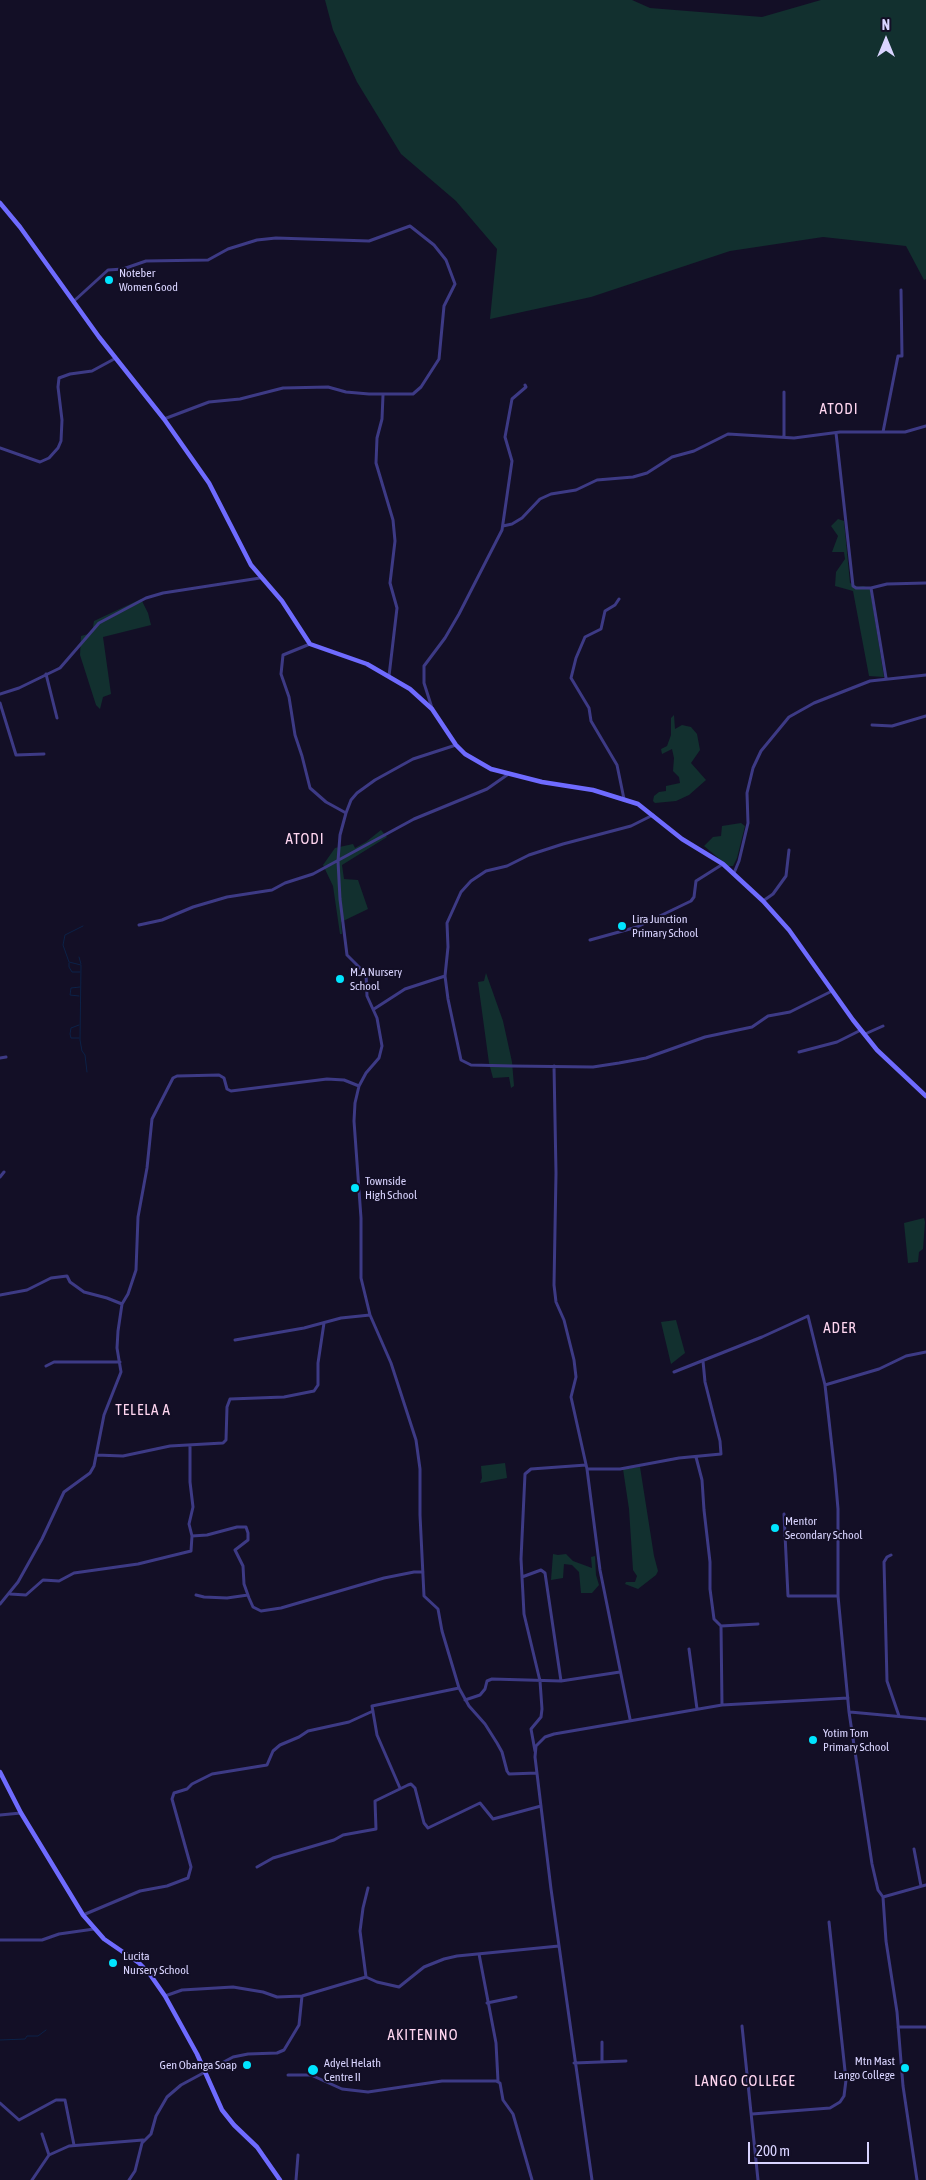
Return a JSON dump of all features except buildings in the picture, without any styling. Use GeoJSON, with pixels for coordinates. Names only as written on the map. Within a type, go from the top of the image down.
{"type":"FeatureCollection","features":[{"type":"Feature","properties":{"kind":"street"},"geometry":{"type":"LineString","coordinates":[[0,203],[20,226],[74,302],[164,419],[213,488],[246,556],[260,578],[282,601],[310,644],[367,664],[410,689],[432,708]]}},
{"type":"Feature","properties":{"kind":"street"},"geometry":{"type":"LineString","coordinates":[[74,302],[105,272],[128,268],[141,262],[208,260],[228,249],[257,240],[369,241],[410,226],[440,251],[446,260],[455,284],[444,306],[439,359],[421,387],[413,394],[346,392],[328,387],[283,388],[240,398],[209,402],[164,419]]}},
{"type":"Feature","properties":{"kind":"street"},"geometry":{"type":"LineString","coordinates":[[883,432],[898,356],[902,356],[901,290]]}},
{"type":"Feature","properties":{"kind":"street"},"geometry":{"type":"LineString","coordinates":[[0,448],[41,462],[49,458],[58,448],[61,441],[62,422],[58,387],[59,379],[70,374],[92,371],[116,358]]}},
{"type":"Feature","properties":{"kind":"street"},"geometry":{"type":"LineString","coordinates":[[526,385],[512,398],[505,437],[512,461],[503,526],[459,614],[445,638],[424,664],[423,681],[432,708],[456,745],[465,754],[485,766],[542,782],[582,787],[638,804],[682,839],[723,864],[763,901],[789,930],[863,1032],[883,1056],[926,1096]]}},
{"type":"Feature","properties":{"kind":"street"},"geometry":{"type":"LineString","coordinates":[[784,392],[784,437]]}},
{"type":"Feature","properties":{"kind":"street"},"geometry":{"type":"LineString","coordinates":[[383,394],[382,419],[377,438],[376,463],[393,520],[395,541],[390,582],[398,608],[389,676]]}},
{"type":"Feature","properties":{"kind":"street"},"geometry":{"type":"LineString","coordinates":[[503,526],[512,524],[522,518],[540,500],[551,494],[576,490],[597,480],[647,474],[672,457],[694,451],[728,434],[801,438],[836,432],[905,432],[926,426]]}},
{"type":"Feature","properties":{"kind":"street"},"geometry":{"type":"LineString","coordinates":[[836,432],[853,586],[856,588],[871,588],[887,584],[926,583]]}},
{"type":"Feature","properties":{"kind":"street"},"geometry":{"type":"LineString","coordinates":[[0,694],[19,688],[65,665],[99,623],[146,598],[163,593],[260,578]]}},
{"type":"Feature","properties":{"kind":"street"},"geometry":{"type":"LineString","coordinates":[[871,588],[886,678]]}},
{"type":"Feature","properties":{"kind":"street"},"geometry":{"type":"LineString","coordinates":[[619,599],[615,605],[605,611],[601,630],[585,636],[576,658],[571,678],[589,708],[591,721],[617,766],[624,799]]}},
{"type":"Feature","properties":{"kind":"street"},"geometry":{"type":"LineString","coordinates":[[310,644],[283,655],[281,674],[289,697],[295,735],[310,788],[326,802],[346,813]]}},
{"type":"Feature","properties":{"kind":"street"},"geometry":{"type":"LineString","coordinates":[[46,674],[57,718]]}},
{"type":"Feature","properties":{"kind":"street"},"geometry":{"type":"LineString","coordinates":[[734,873],[740,861],[748,823],[748,782],[761,750],[789,717],[859,685],[886,678],[926,675]]}},
{"type":"Feature","properties":{"kind":"street"},"geometry":{"type":"LineString","coordinates":[[0,703],[16,755],[44,754]]}},
{"type":"Feature","properties":{"kind":"street"},"geometry":{"type":"LineString","coordinates":[[872,725],[892,726],[911,722],[926,716]]}},
{"type":"Feature","properties":{"kind":"street"},"geometry":{"type":"LineString","coordinates":[[456,745],[413,758],[389,771],[353,797],[340,835],[338,861],[347,955],[366,974],[367,998],[374,1009],[381,1030],[381,1052],[358,1086],[354,1121],[360,1218],[360,1273],[370,1315],[391,1363],[416,1440],[420,1469],[424,1596],[438,1609],[444,1638],[459,1688],[465,1700],[485,1724],[497,1743],[509,1774],[537,1773]]}},
{"type":"Feature","properties":{"kind":"street"},"geometry":{"type":"LineString","coordinates":[[139,925],[162,920],[193,906],[227,897],[272,890],[285,883],[313,874],[414,819],[487,789],[508,774]]}},
{"type":"Feature","properties":{"kind":"street"},"geometry":{"type":"LineString","coordinates":[[654,815],[631,826],[563,844],[529,855],[509,865],[482,873],[471,881],[457,898],[447,923],[446,976],[448,999],[458,1053],[463,1062],[481,1065],[600,1066],[646,1058],[705,1037],[752,1027],[768,1016],[790,1012],[832,991]]}},
{"type":"Feature","properties":{"kind":"street"},"geometry":{"type":"LineString","coordinates":[[763,901],[773,894],[786,876],[790,850]]}},
{"type":"Feature","properties":{"kind":"street"},"geometry":{"type":"LineString","coordinates":[[590,940],[637,927],[691,901],[694,898],[696,881],[723,864]]}},
{"type":"Feature","properties":{"kind":"street"},"geometry":{"type":"LineString","coordinates":[[374,1009],[405,989],[446,976]]}},
{"type":"Feature","properties":{"kind":"street"},"geometry":{"type":"LineString","coordinates":[[799,1052],[837,1042],[883,1026]]}},
{"type":"Feature","properties":{"kind":"street"},"geometry":{"type":"LineString","coordinates":[[0,1058],[6,1057]]}},
{"type":"Feature","properties":{"kind":"street"},"geometry":{"type":"LineString","coordinates":[[554,1066],[556,1172],[554,1285],[558,1310],[564,1320],[574,1360],[576,1377],[572,1397],[586,1467],[600,1570],[630,1719]]}},
{"type":"Feature","properties":{"kind":"street"},"geometry":{"type":"LineString","coordinates":[[0,1604],[10,1594],[42,1539],[64,1492],[90,1473],[96,1455],[104,1414],[121,1372],[118,1338],[122,1304],[128,1294],[136,1270],[138,1217],[148,1168],[152,1119],[173,1078],[177,1076],[219,1075],[224,1078],[227,1089],[231,1091],[327,1079],[344,1080],[358,1086]]}},
{"type":"Feature","properties":{"kind":"street"},"geometry":{"type":"LineString","coordinates":[[0,1177],[4,1172]]}},
{"type":"Feature","properties":{"kind":"street"},"geometry":{"type":"LineString","coordinates":[[0,1295],[27,1290],[51,1278],[67,1276],[70,1282],[84,1292],[108,1298],[122,1304]]}},
{"type":"Feature","properties":{"kind":"street"},"geometry":{"type":"LineString","coordinates":[[234,1340],[341,1318],[370,1315]]}},
{"type":"Feature","properties":{"kind":"street"},"geometry":{"type":"LineString","coordinates":[[674,1372],[808,1316],[825,1385],[837,1498],[838,1596],[849,1712],[872,1864],[878,1890],[883,1897],[886,1944],[898,2028],[903,2086],[917,2180]]}},
{"type":"Feature","properties":{"kind":"street"},"geometry":{"type":"LineString","coordinates":[[96,1455],[123,1456],[162,1447],[216,1445],[225,1441],[227,1404],[230,1399],[284,1397],[316,1390],[324,1323]]}},
{"type":"Feature","properties":{"kind":"street"},"geometry":{"type":"LineString","coordinates":[[825,1385],[879,1370],[906,1356],[926,1352]]}},
{"type":"Feature","properties":{"kind":"street"},"geometry":{"type":"LineString","coordinates":[[592,2180],[574,2063],[535,1751],[531,1732],[532,1726],[542,1714],[540,1681],[524,1614],[522,1577],[525,1474],[531,1469],[586,1467],[620,1469],[679,1458],[718,1455],[721,1453],[705,1382],[703,1361]]}},
{"type":"Feature","properties":{"kind":"street"},"geometry":{"type":"LineString","coordinates":[[46,1366],[54,1362],[120,1362]]}},
{"type":"Feature","properties":{"kind":"street"},"geometry":{"type":"LineString","coordinates":[[10,1594],[26,1595],[43,1580],[59,1581],[81,1572],[138,1564],[191,1552],[192,1536],[189,1524],[193,1507],[190,1482],[190,1446]]}},
{"type":"Feature","properties":{"kind":"street"},"geometry":{"type":"LineString","coordinates":[[696,1456],[702,1480],[712,1606],[714,1619],[721,1626],[722,1705]]}},
{"type":"Feature","properties":{"kind":"street"},"geometry":{"type":"LineString","coordinates":[[784,1514],[788,1596],[838,1596]]}},
{"type":"Feature","properties":{"kind":"street"},"geometry":{"type":"LineString","coordinates":[[192,1536],[246,1527],[248,1540],[235,1550],[243,1566],[244,1584],[248,1595],[253,1607],[258,1610],[282,1608],[384,1578],[423,1572]]}},
{"type":"Feature","properties":{"kind":"street"},"geometry":{"type":"LineString","coordinates":[[891,1555],[886,1557],[884,1562],[887,1681],[899,1716]]}},
{"type":"Feature","properties":{"kind":"street"},"geometry":{"type":"LineString","coordinates":[[522,1577],[541,1570],[546,1573],[561,1681]]}},
{"type":"Feature","properties":{"kind":"street"},"geometry":{"type":"LineString","coordinates":[[196,1595],[227,1598],[248,1595]]}},
{"type":"Feature","properties":{"kind":"street"},"geometry":{"type":"LineString","coordinates":[[721,1626],[758,1624]]}},
{"type":"Feature","properties":{"kind":"street"},"geometry":{"type":"LineString","coordinates":[[688,1650],[697,1709]]}},
{"type":"Feature","properties":{"kind":"street"},"geometry":{"type":"LineString","coordinates":[[465,1700],[480,1695],[485,1689],[488,1680],[520,1678],[540,1681],[561,1681],[620,1672]]}},
{"type":"Feature","properties":{"kind":"street"},"geometry":{"type":"LineString","coordinates":[[400,1788],[377,1735],[372,1706],[459,1688]]}},
{"type":"Feature","properties":{"kind":"street"},"geometry":{"type":"LineString","coordinates":[[535,1751],[539,1741],[554,1734],[630,1719],[722,1705],[848,1698]]}},
{"type":"Feature","properties":{"kind":"street"},"geometry":{"type":"LineString","coordinates":[[83,1915],[140,1890],[167,1886],[188,1878],[191,1866],[172,1797],[174,1793],[187,1789],[192,1784],[212,1774],[267,1765],[273,1751],[280,1745],[308,1731],[349,1722],[372,1711]]}},
{"type":"Feature","properties":{"kind":"street"},"geometry":{"type":"LineString","coordinates":[[849,1712],[926,1719]]}},
{"type":"Feature","properties":{"kind":"street"},"geometry":{"type":"LineString","coordinates":[[0,1772],[21,1813],[83,1915],[104,1939],[145,1968],[165,1996],[205,2071],[225,2114],[257,2147],[280,2180]]}},
{"type":"Feature","properties":{"kind":"street"},"geometry":{"type":"LineString","coordinates":[[257,1867],[274,1858],[334,1840],[343,1835],[376,1829],[375,1801],[411,1784],[414,1786],[424,1823],[428,1828],[480,1803],[492,1819],[541,1806]]}},
{"type":"Feature","properties":{"kind":"street"},"geometry":{"type":"LineString","coordinates":[[0,1815],[21,1813]]}},
{"type":"Feature","properties":{"kind":"street"},"geometry":{"type":"LineString","coordinates":[[914,1849],[921,1886]]}},
{"type":"Feature","properties":{"kind":"street"},"geometry":{"type":"LineString","coordinates":[[883,1897],[926,1885]]}},
{"type":"Feature","properties":{"kind":"street"},"geometry":{"type":"LineString","coordinates":[[366,1977],[360,1931],[368,1888]]}},
{"type":"Feature","properties":{"kind":"street"},"geometry":{"type":"LineString","coordinates":[[752,2114],[830,2108],[840,2102],[844,2096],[846,2080],[829,1922]]}},
{"type":"Feature","properties":{"kind":"street"},"geometry":{"type":"LineString","coordinates":[[0,1940],[42,1940],[59,1934],[94,1929]]}},
{"type":"Feature","properties":{"kind":"street"},"geometry":{"type":"LineString","coordinates":[[165,1996],[182,1990],[233,1987],[263,1992],[277,1997],[302,1996],[366,1977],[377,1982],[400,1987],[430,1964],[457,1956],[559,1946]]}},
{"type":"Feature","properties":{"kind":"street"},"geometry":{"type":"LineString","coordinates":[[479,1954],[496,2043],[498,2082],[503,2100],[513,2114],[532,2180]]}},
{"type":"Feature","properties":{"kind":"street"},"geometry":{"type":"LineString","coordinates":[[129,2180],[135,2171],[144,2140],[151,2134],[156,2116],[167,2097],[181,2085],[205,2071],[240,2055],[284,2050],[299,2025],[302,1996]]}},
{"type":"Feature","properties":{"kind":"street"},"geometry":{"type":"LineString","coordinates":[[487,2003],[516,1997]]}},
{"type":"Feature","properties":{"kind":"street"},"geometry":{"type":"LineString","coordinates":[[742,2026],[758,2180]]}},
{"type":"Feature","properties":{"kind":"street"},"geometry":{"type":"LineString","coordinates":[[898,2028],[926,2027]]}},
{"type":"Feature","properties":{"kind":"street"},"geometry":{"type":"LineString","coordinates":[[602,2042],[602,2062]]}},
{"type":"Feature","properties":{"kind":"street"},"geometry":{"type":"LineString","coordinates":[[574,2063],[626,2061]]}},
{"type":"Feature","properties":{"kind":"street"},"geometry":{"type":"LineString","coordinates":[[288,2075],[311,2075],[342,2089],[368,2092],[442,2081],[498,2082]]}},
{"type":"Feature","properties":{"kind":"street"},"geometry":{"type":"LineString","coordinates":[[0,2103],[19,2120],[56,2100],[65,2100],[74,2145]]}},
{"type":"Feature","properties":{"kind":"street"},"geometry":{"type":"LineString","coordinates":[[42,2134],[49,2155]]}},
{"type":"Feature","properties":{"kind":"street"},"geometry":{"type":"LineString","coordinates":[[32,2180],[49,2155],[74,2145],[144,2140]]}},
{"type":"Feature","properties":{"kind":"street"},"geometry":{"type":"LineString","coordinates":[[296,2180],[298,2155]]}},
{"type":"Feature","properties":{"kind":"green space"},"geometry":{"type":"Polygon","coordinates":[[[325,0],[632,0],[650,8],[762,17],[821,0],[926,0],[926,279],[924,280],[906,246],[823,237],[730,251],[591,297],[490,319],[497,249],[456,201],[401,154],[357,82],[333,30],[325,0]]]}},
{"type":"Feature","properties":{"kind":"green space"},"geometry":{"type":"Polygon","coordinates":[[[838,519],[844,521],[850,583],[858,587],[870,588],[884,677],[869,676],[853,591],[835,586],[836,572],[845,559],[844,552],[832,552],[838,536],[831,526],[838,519]]]}},
{"type":"Feature","properties":{"kind":"green space"},"geometry":{"type":"Polygon","coordinates":[[[141,599],[148,613],[151,625],[103,637],[111,694],[103,697],[100,709],[96,705],[80,655],[81,636],[92,633],[94,621],[141,599]]]}},
{"type":"Feature","properties":{"kind":"green space"},"geometry":{"type":"Polygon","coordinates":[[[674,715],[675,729],[682,725],[691,727],[697,734],[700,750],[691,763],[706,780],[689,795],[676,801],[655,803],[653,801],[654,796],[659,792],[666,791],[666,786],[680,783],[679,777],[673,771],[674,758],[672,749],[662,754],[661,749],[667,746],[671,735],[671,718],[674,715]]]}},
{"type":"Feature","properties":{"kind":"green space"},"geometry":{"type":"Polygon","coordinates":[[[741,823],[745,826],[737,858],[733,866],[728,866],[704,846],[713,837],[721,836],[722,826],[741,823]]]}},
{"type":"Feature","properties":{"kind":"green space"},"geometry":{"type":"Polygon","coordinates":[[[381,830],[387,837],[342,865],[344,879],[358,880],[368,909],[341,922],[342,934],[340,934],[333,886],[323,865],[335,848],[353,844],[355,848],[381,830]]]}},
{"type":"Feature","properties":{"kind":"green space"},"geometry":{"type":"Polygon","coordinates":[[[486,973],[503,1021],[512,1062],[514,1086],[511,1088],[509,1077],[493,1078],[489,1063],[478,982],[484,981],[486,973]]]}},
{"type":"Feature","properties":{"kind":"green space"},"geometry":{"type":"Polygon","coordinates":[[[924,1218],[923,1249],[919,1252],[918,1262],[908,1263],[904,1223],[924,1218]]]}},
{"type":"Feature","properties":{"kind":"green space"},"geometry":{"type":"Polygon","coordinates":[[[676,1320],[685,1353],[671,1364],[661,1322],[676,1320]]]}},
{"type":"Feature","properties":{"kind":"green space"},"geometry":{"type":"Polygon","coordinates":[[[505,1463],[507,1478],[480,1483],[482,1478],[481,1466],[505,1463]]]}},
{"type":"Feature","properties":{"kind":"green space"},"geometry":{"type":"Polygon","coordinates":[[[640,1467],[658,1571],[656,1575],[638,1589],[625,1584],[626,1582],[635,1582],[637,1576],[633,1570],[629,1509],[623,1469],[640,1467]]]}},
{"type":"Feature","properties":{"kind":"green space"},"geometry":{"type":"Polygon","coordinates":[[[553,1554],[566,1554],[573,1561],[592,1568],[591,1557],[595,1556],[596,1575],[599,1585],[592,1593],[581,1593],[579,1572],[572,1565],[564,1564],[563,1578],[551,1580],[553,1554]]]}},
{"type":"Feature","properties":{"kind":"waterway"},"geometry":{"type":"LineString","coordinates":[[83,926],[65,935],[63,945],[69,962],[81,965],[80,1040],[82,1051],[85,1055],[87,1072]]}},
{"type":"Feature","properties":{"kind":"waterway"},"geometry":{"type":"LineString","coordinates":[[79,957],[81,964]]}},
{"type":"Feature","properties":{"kind":"waterway"},"geometry":{"type":"LineString","coordinates":[[69,963],[72,972],[80,972]]}},
{"type":"Feature","properties":{"kind":"waterway"},"geometry":{"type":"LineString","coordinates":[[79,996],[70,995],[71,988],[80,987]]}},
{"type":"Feature","properties":{"kind":"waterway"},"geometry":{"type":"LineString","coordinates":[[79,1025],[71,1028],[70,1034],[71,1038],[79,1038]]}},
{"type":"Feature","properties":{"kind":"waterway"},"geometry":{"type":"LineString","coordinates":[[0,2040],[25,2039],[27,2036],[38,2036],[46,2030]]}},
{"type":"Feature","properties":{"kind":"place","name":"Noteber Women Good"},"geometry":{"type":"Point","coordinates":[109,280]}},
{"type":"Feature","properties":{"kind":"place","name":"Lira Junction Primary School"},"geometry":{"type":"Point","coordinates":[622,926]}},
{"type":"Feature","properties":{"kind":"place","name":"M.A Nursery School"},"geometry":{"type":"Point","coordinates":[340,979]}},
{"type":"Feature","properties":{"kind":"place","name":"Townside High School"},"geometry":{"type":"Point","coordinates":[355,1188]}},
{"type":"Feature","properties":{"kind":"place","name":"Mentor Secondary School"},"geometry":{"type":"Point","coordinates":[775,1528]}},
{"type":"Feature","properties":{"kind":"place","name":"Yotim Tom Primary School"},"geometry":{"type":"Point","coordinates":[813,1740]}},
{"type":"Feature","properties":{"kind":"place","name":"Lucita Nursery School"},"geometry":{"type":"Point","coordinates":[113,1963]}},
{"type":"Feature","properties":{"kind":"place","name":"Gen Obanga Soap"},"geometry":{"type":"Point","coordinates":[247,2065]}},
{"type":"Feature","properties":{"kind":"place","name":"Mtn Mast Lango College"},"geometry":{"type":"Point","coordinates":[905,2068]}},
{"type":"Feature","properties":{"kind":"place","name":"Adyel Helath Centre II"},"geometry":{"type":"Point","coordinates":[313,2070]}},
{"type":"Feature","properties":{"kind":"district","name":"ATODI"},"geometry":{"type":"Point","coordinates":[839,409]}},
{"type":"Feature","properties":{"kind":"district","name":"ATODI"},"geometry":{"type":"Point","coordinates":[305,839]}},
{"type":"Feature","properties":{"kind":"district","name":"ADER"},"geometry":{"type":"Point","coordinates":[840,1328]}},
{"type":"Feature","properties":{"kind":"district","name":"TELELA A"},"geometry":{"type":"Point","coordinates":[143,1410]}},
{"type":"Feature","properties":{"kind":"district","name":"AKITENINO"},"geometry":{"type":"Point","coordinates":[423,2035]}},
{"type":"Feature","properties":{"kind":"district","name":"LANGO COLLEGE"},"geometry":{"type":"Point","coordinates":[745,2081]}}]}
